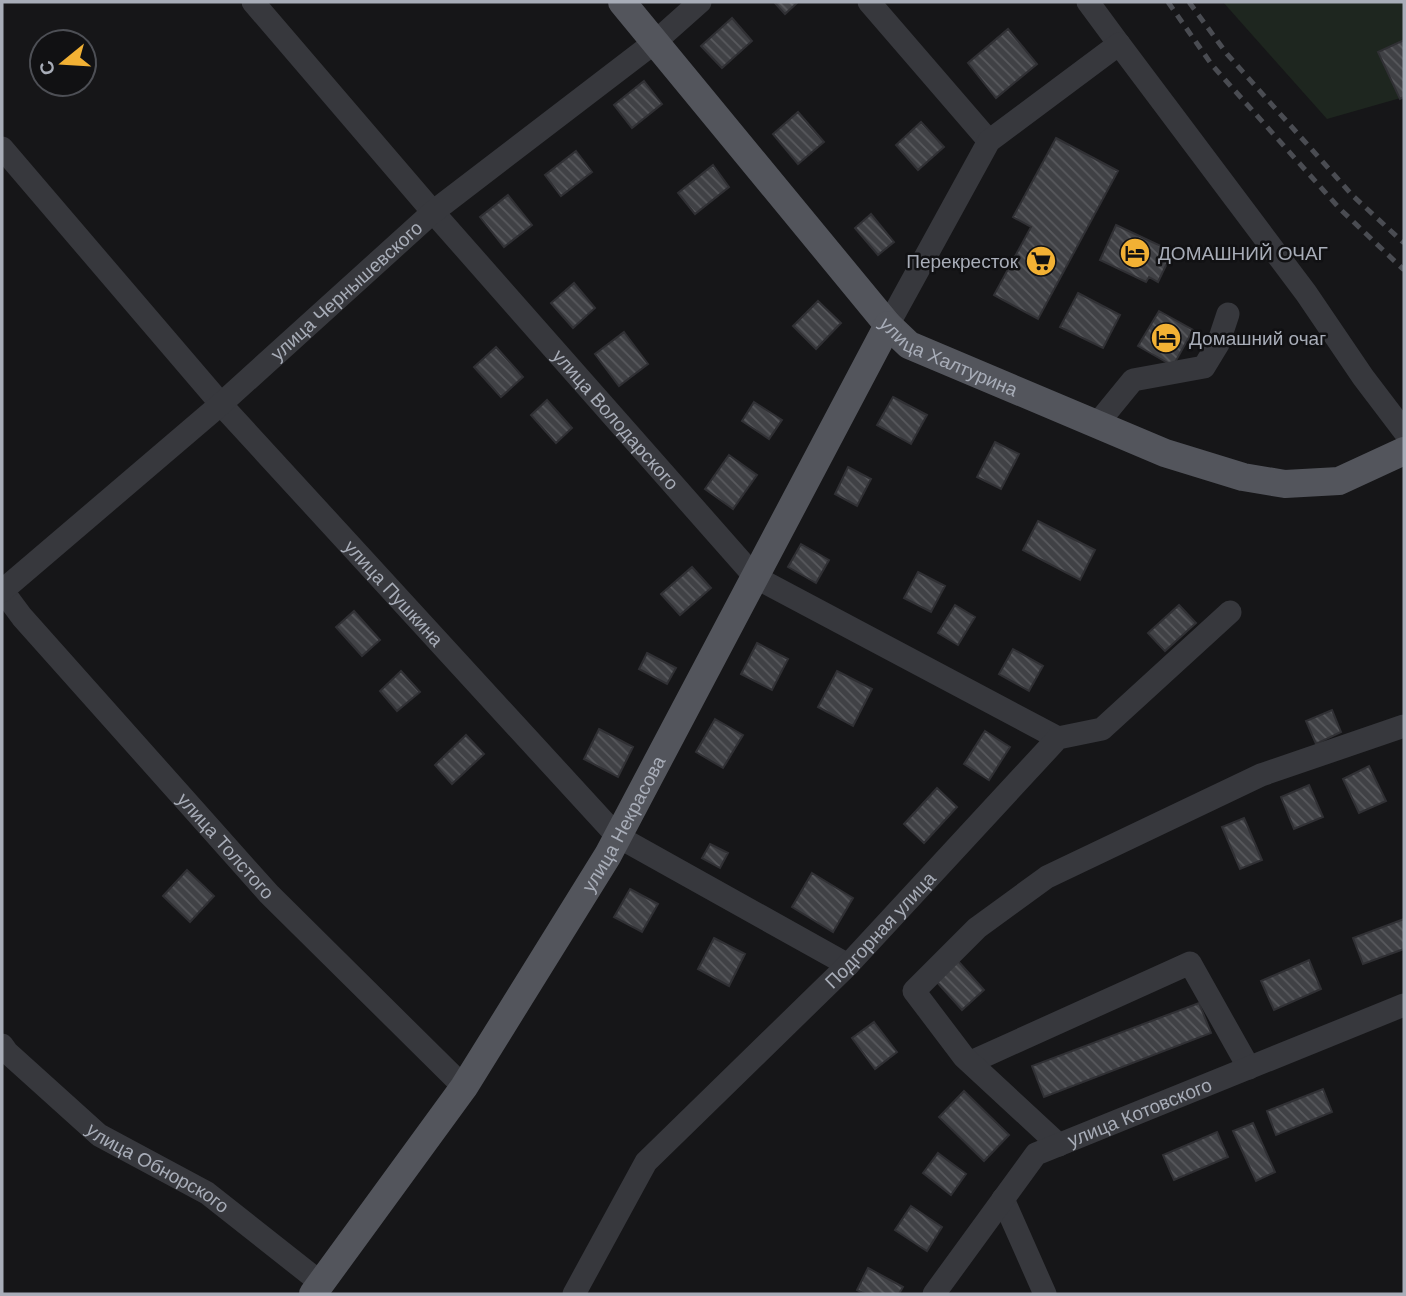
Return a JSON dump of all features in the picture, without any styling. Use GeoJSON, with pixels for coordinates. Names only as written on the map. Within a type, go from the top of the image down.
{"type":"FeatureCollection","features":[{"type":"Feature","properties":{"kind":"main road","name":"улица Халтурина"},"geometry":{"type":"LineString","coordinates":[[622,2],[888,325],[909,345],[1165,453],[1243,477],[1285,484],[1339,481],[1404,451]]}},
{"type":"Feature","properties":{"kind":"main road","name":"улица Некрасова"},"geometry":{"type":"LineString","coordinates":[[317,1289],[464,1087],[608,855],[888,325]]}},
{"type":"Feature","properties":{"kind":"street","name":"улица Володарского"},"geometry":{"type":"LineString","coordinates":[[253,2],[433,212],[755,577],[1058,738]]}},
{"type":"Feature","properties":{"kind":"street","name":"улица Чернышевского"},"geometry":{"type":"LineString","coordinates":[[2,591],[221,404],[433,212],[655,42],[701,2]]}},
{"type":"Feature","properties":{"kind":"street"},"geometry":{"type":"LineString","coordinates":[[869,2],[989,141]]}},
{"type":"Feature","properties":{"kind":"street"},"geometry":{"type":"LineString","coordinates":[[1088,2],[1306,292],[1363,377],[1404,431]]}},
{"type":"Feature","properties":{"kind":"street"},"geometry":{"type":"LineString","coordinates":[[888,325],[989,141],[1119,44]]}},
{"type":"Feature","properties":{"kind":"street","name":"улица Пушкина"},"geometry":{"type":"LineString","coordinates":[[2,148],[221,404],[617,836],[848,965]]}},
{"type":"Feature","properties":{"kind":"street"},"geometry":{"type":"LineString","coordinates":[[1097,424],[1133,380],[1204,367],[1218,344],[1228,314]]}},
{"type":"Feature","properties":{"kind":"street","name":"улица Толстого"},"geometry":{"type":"LineString","coordinates":[[2,591],[22,617],[269,894],[464,1087]]}},
{"type":"Feature","properties":{"kind":"street"},"geometry":{"type":"LineString","coordinates":[[1058,738],[1102,729],[1230,612]]}},
{"type":"Feature","properties":{"kind":"street"},"geometry":{"type":"LineString","coordinates":[[1059,1145],[964,1057],[914,991],[977,928],[1047,877],[1261,775],[1404,726]]}},
{"type":"Feature","properties":{"kind":"street","name":"Подгорная улица"},"geometry":{"type":"LineString","coordinates":[[574,1294],[646,1162],[848,965],[1058,738]]}},
{"type":"Feature","properties":{"kind":"street"},"geometry":{"type":"LineString","coordinates":[[971,1062],[1190,964],[1249,1068]]}},
{"type":"Feature","properties":{"kind":"street","name":"улица Котовского"},"geometry":{"type":"LineString","coordinates":[[934,1294],[1036,1154],[1404,1005]]}},
{"type":"Feature","properties":{"kind":"street","name":"улица Обнорского"},"geometry":{"type":"LineString","coordinates":[[2,1045],[99,1135],[207,1193],[317,1289]]}},
{"type":"Feature","properties":{"kind":"street"},"geometry":{"type":"LineString","coordinates":[[1003,1199],[1045,1294]]}},
{"type":"Feature","properties":{"kind":"shaded area"},"geometry":{"type":"Polygon","coordinates":[[[1223,2],[1404,2],[1404,97],[1327,119],[1223,2]]]}},
{"type":"Feature","properties":{"kind":"building"},"geometry":{"type":"Polygon","coordinates":[[[774,2],[798,2],[785,14],[774,2]]]}},
{"type":"Feature","properties":{"kind":"building"},"geometry":{"type":"Polygon","coordinates":[[[732,18],[752,41],[722,68],[701,46],[732,18]]]}},
{"type":"Feature","properties":{"kind":"building"},"geometry":{"type":"Polygon","coordinates":[[[1008,29],[1037,64],[996,98],[968,63],[1008,29]]]}},
{"type":"Feature","properties":{"kind":"building"},"geometry":{"type":"Polygon","coordinates":[[[1404,40],[1404,97],[1400,99],[1378,52],[1404,40]]]}},
{"type":"Feature","properties":{"kind":"building"},"geometry":{"type":"Polygon","coordinates":[[[644,81],[662,104],[632,128],[614,105],[644,81]]]}},
{"type":"Feature","properties":{"kind":"building"},"geometry":{"type":"Polygon","coordinates":[[[798,112],[824,142],[798,164],[773,134],[798,112]]]}},
{"type":"Feature","properties":{"kind":"building"},"geometry":{"type":"Polygon","coordinates":[[[921,122],[944,147],[918,170],[896,145],[921,122]]]}},
{"type":"Feature","properties":{"kind":"building","name":"Перекресток"},"geometry":{"type":"Polygon","coordinates":[[[1056,138],[1118,171],[1038,319],[994,295],[1031,227],[1013,217],[1056,138]]]}},
{"type":"Feature","properties":{"kind":"building"},"geometry":{"type":"Polygon","coordinates":[[[576,151],[592,172],[561,196],[545,175],[576,151]]]}},
{"type":"Feature","properties":{"kind":"building"},"geometry":{"type":"Polygon","coordinates":[[[713,165],[729,187],[695,214],[678,193],[713,165]]]}},
{"type":"Feature","properties":{"kind":"building"},"geometry":{"type":"Polygon","coordinates":[[[508,195],[532,225],[504,247],[480,217],[508,195]]]}},
{"type":"Feature","properties":{"kind":"building"},"geometry":{"type":"Polygon","coordinates":[[[871,214],[894,242],[878,255],[855,228],[871,214]]]}},
{"type":"Feature","properties":{"kind":"building","name":"ДОМАШНИЙ ОЧАГ"},"geometry":{"type":"Polygon","coordinates":[[[1116,225],[1163,247],[1162,251],[1171,255],[1158,282],[1149,277],[1146,282],[1100,260],[1116,225]]]}},
{"type":"Feature","properties":{"kind":"building"},"geometry":{"type":"Polygon","coordinates":[[[574,283],[595,308],[573,328],[551,303],[574,283]]]}},
{"type":"Feature","properties":{"kind":"building"},"geometry":{"type":"Polygon","coordinates":[[[1078,293],[1120,315],[1103,348],[1060,327],[1078,293]]]}},
{"type":"Feature","properties":{"kind":"building"},"geometry":{"type":"Polygon","coordinates":[[[818,301],[841,323],[816,349],[793,326],[818,301]]]}},
{"type":"Feature","properties":{"kind":"building","name":"Домашний очаг"},"geometry":{"type":"Polygon","coordinates":[[[1159,311],[1193,330],[1173,366],[1138,346],[1159,311]]]}},
{"type":"Feature","properties":{"kind":"building"},"geometry":{"type":"Polygon","coordinates":[[[624,332],[648,364],[619,386],[595,354],[624,332]]]}},
{"type":"Feature","properties":{"kind":"building"},"geometry":{"type":"Polygon","coordinates":[[[496,347],[523,377],[501,397],[474,367],[496,347]]]}},
{"type":"Feature","properties":{"kind":"building"},"geometry":{"type":"Polygon","coordinates":[[[893,397],[927,415],[911,444],[877,425],[893,397]]]}},
{"type":"Feature","properties":{"kind":"building"},"geometry":{"type":"Polygon","coordinates":[[[547,400],[572,428],[556,443],[531,415],[547,400]]]}},
{"type":"Feature","properties":{"kind":"building"},"geometry":{"type":"Polygon","coordinates":[[[754,402],[782,420],[769,439],[742,421],[754,402]]]}},
{"type":"Feature","properties":{"kind":"building"},"geometry":{"type":"Polygon","coordinates":[[[995,442],[1019,454],[1001,489],[977,477],[995,442]]]}},
{"type":"Feature","properties":{"kind":"building"},"geometry":{"type":"Polygon","coordinates":[[[729,455],[757,475],[733,509],[705,489],[729,455]]]}},
{"type":"Feature","properties":{"kind":"building"},"geometry":{"type":"Polygon","coordinates":[[[848,467],[871,479],[857,506],[835,494],[848,467]]]}},
{"type":"Feature","properties":{"kind":"building"},"geometry":{"type":"Polygon","coordinates":[[[1038,521],[1095,550],[1080,580],[1023,550],[1038,521]]]}},
{"type":"Feature","properties":{"kind":"building"},"geometry":{"type":"Polygon","coordinates":[[[801,544],[829,560],[816,583],[788,567],[801,544]]]}},
{"type":"Feature","properties":{"kind":"building"},"geometry":{"type":"Polygon","coordinates":[[[692,567],[711,588],[680,615],[661,594],[692,567]]]}},
{"type":"Feature","properties":{"kind":"building"},"geometry":{"type":"Polygon","coordinates":[[[918,572],[945,586],[931,612],[904,598],[918,572]]]}},
{"type":"Feature","properties":{"kind":"building"},"geometry":{"type":"Polygon","coordinates":[[[955,605],[975,617],[958,645],[938,633],[955,605]]]}},
{"type":"Feature","properties":{"kind":"building"},"geometry":{"type":"Polygon","coordinates":[[[1179,605],[1196,623],[1165,651],[1148,633],[1179,605]]]}},
{"type":"Feature","properties":{"kind":"building"},"geometry":{"type":"Polygon","coordinates":[[[354,611],[380,640],[362,656],[336,627],[354,611]]]}},
{"type":"Feature","properties":{"kind":"building"},"geometry":{"type":"Polygon","coordinates":[[[757,643],[788,659],[772,690],[741,674],[757,643]]]}},
{"type":"Feature","properties":{"kind":"building"},"geometry":{"type":"Polygon","coordinates":[[[1013,649],[1043,666],[1029,691],[999,674],[1013,649]]]}},
{"type":"Feature","properties":{"kind":"building"},"geometry":{"type":"Polygon","coordinates":[[[647,653],[676,668],[667,684],[639,669],[647,653]]]}},
{"type":"Feature","properties":{"kind":"building"},"geometry":{"type":"Polygon","coordinates":[[[401,671],[420,692],[397,711],[380,691],[401,671]]]}},
{"type":"Feature","properties":{"kind":"building"},"geometry":{"type":"Polygon","coordinates":[[[837,671],[872,689],[853,726],[818,707],[837,671]]]}},
{"type":"Feature","properties":{"kind":"building"},"geometry":{"type":"Polygon","coordinates":[[[1332,710],[1341,732],[1316,744],[1306,721],[1332,710]]]}},
{"type":"Feature","properties":{"kind":"building"},"geometry":{"type":"Polygon","coordinates":[[[715,719],[743,735],[723,768],[696,752],[715,719]]]}},
{"type":"Feature","properties":{"kind":"building"},"geometry":{"type":"Polygon","coordinates":[[[599,729],[633,747],[618,777],[584,759],[599,729]]]}},
{"type":"Feature","properties":{"kind":"building"},"geometry":{"type":"Polygon","coordinates":[[[985,731],[1010,747],[989,780],[964,764],[985,731]]]}},
{"type":"Feature","properties":{"kind":"building"},"geometry":{"type":"Polygon","coordinates":[[[466,735],[484,754],[452,784],[435,765],[466,735]]]}},
{"type":"Feature","properties":{"kind":"building"},"geometry":{"type":"Polygon","coordinates":[[[1369,766],[1386,801],[1359,813],[1343,779],[1369,766]]]}},
{"type":"Feature","properties":{"kind":"building"},"geometry":{"type":"Polygon","coordinates":[[[1309,785],[1323,817],[1294,829],[1281,797],[1309,785]]]}},
{"type":"Feature","properties":{"kind":"building"},"geometry":{"type":"Polygon","coordinates":[[[937,788],[957,807],[924,843],[904,824],[937,788]]]}},
{"type":"Feature","properties":{"kind":"building"},"geometry":{"type":"Polygon","coordinates":[[[1244,818],[1262,860],[1240,869],[1222,827],[1244,818]]]}},
{"type":"Feature","properties":{"kind":"building"},"geometry":{"type":"Polygon","coordinates":[[[710,844],[728,853],[720,868],[702,858],[710,844]]]}},
{"type":"Feature","properties":{"kind":"building"},"geometry":{"type":"Polygon","coordinates":[[[187,870],[214,896],[190,922],[163,896],[187,870]]]}},
{"type":"Feature","properties":{"kind":"building"},"geometry":{"type":"Polygon","coordinates":[[[812,873],[853,898],[833,932],[792,907],[812,873]]]}},
{"type":"Feature","properties":{"kind":"building"},"geometry":{"type":"Polygon","coordinates":[[[630,889],[658,904],[642,932],[614,917],[630,889]]]}},
{"type":"Feature","properties":{"kind":"building"},"geometry":{"type":"Polygon","coordinates":[[[1404,919],[1404,949],[1363,964],[1353,938],[1404,919]]]}},
{"type":"Feature","properties":{"kind":"building"},"geometry":{"type":"Polygon","coordinates":[[[714,938],[745,954],[729,986],[698,969],[714,938]]]}},
{"type":"Feature","properties":{"kind":"building"},"geometry":{"type":"Polygon","coordinates":[[[1309,960],[1321,989],[1274,1010],[1261,981],[1309,960]]]}},
{"type":"Feature","properties":{"kind":"building"},"geometry":{"type":"Polygon","coordinates":[[[958,961],[984,990],[962,1010],[936,981],[958,961]]]}},
{"type":"Feature","properties":{"kind":"building"},"geometry":{"type":"Polygon","coordinates":[[[1199,1003],[1211,1033],[1044,1097],[1032,1066],[1199,1003]]]}},
{"type":"Feature","properties":{"kind":"building"},"geometry":{"type":"Polygon","coordinates":[[[874,1022],[897,1052],[875,1069],[852,1038],[874,1022]]]}},
{"type":"Feature","properties":{"kind":"building"},"geometry":{"type":"Polygon","coordinates":[[[1323,1089],[1332,1112],[1276,1135],[1267,1111],[1323,1089]]]}},
{"type":"Feature","properties":{"kind":"building"},"geometry":{"type":"Polygon","coordinates":[[[964,1091],[1009,1135],[984,1161],[939,1117],[964,1091]]]}},
{"type":"Feature","properties":{"kind":"building"},"geometry":{"type":"Polygon","coordinates":[[[1253,1123],[1275,1172],[1256,1181],[1233,1131],[1253,1123]]]}},
{"type":"Feature","properties":{"kind":"building"},"geometry":{"type":"Polygon","coordinates":[[[1217,1132],[1228,1157],[1174,1180],[1163,1155],[1217,1132]]]}},
{"type":"Feature","properties":{"kind":"building"},"geometry":{"type":"Polygon","coordinates":[[[938,1153],[966,1174],[951,1195],[923,1173],[938,1153]]]}},
{"type":"Feature","properties":{"kind":"building"},"geometry":{"type":"Polygon","coordinates":[[[911,1206],[942,1227],[927,1251],[895,1230],[911,1206]]]}},
{"type":"Feature","properties":{"kind":"building"},"geometry":{"type":"Polygon","coordinates":[[[868,1268],[903,1287],[899,1294],[865,1294],[857,1290],[868,1268]]]}},
{"type":"Feature","properties":{"kind":"railway"},"geometry":{"type":"LineString","coordinates":[[1168,2],[1212,65],[1340,209],[1404,270]]}},
{"type":"Feature","properties":{"kind":"railway"},"geometry":{"type":"LineString","coordinates":[[1189,2],[1227,54],[1353,196],[1404,243]]}},
{"type":"Feature","properties":{"kind":"place","name":"ДОМАШНИЙ ОЧАГ"},"geometry":{"type":"Point","coordinates":[1135,253]}},
{"type":"Feature","properties":{"kind":"place","name":"Перекресток"},"geometry":{"type":"Point","coordinates":[1041,261]}},
{"type":"Feature","properties":{"kind":"place","name":"Домашний очаг"},"geometry":{"type":"Point","coordinates":[1166,338]}}]}
